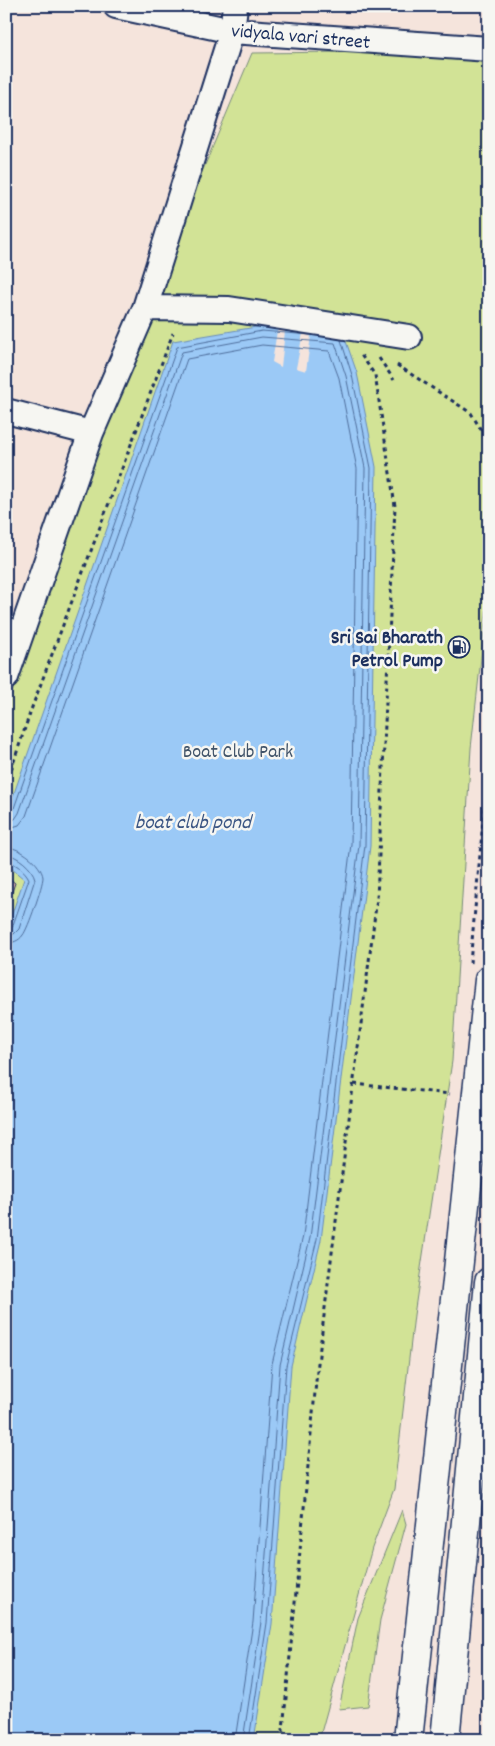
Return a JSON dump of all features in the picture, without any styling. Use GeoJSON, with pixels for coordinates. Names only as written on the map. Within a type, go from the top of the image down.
{"type":"FeatureCollection","features":[{"type":"Feature","properties":{"kind":"highway"},"geometry":{"type":"LineString","coordinates":[[408,1740],[489,980]]}},
{"type":"Feature","properties":{"kind":"highway"},"geometry":{"type":"LineString","coordinates":[[445,1740],[480,1466],[489,1282]]}},
{"type":"Feature","properties":{"kind":"street","name":"vidyala vari street"},"geometry":{"type":"LineString","coordinates":[[116,6],[232,31],[489,49]]}},
{"type":"Feature","properties":{"kind":"street"},"geometry":{"type":"LineString","coordinates":[[6,677],[91,433],[144,308],[232,31],[235,6]]}},
{"type":"Feature","properties":{"kind":"street"},"geometry":{"type":"LineString","coordinates":[[144,308],[229,309],[409,337]]}},
{"type":"Feature","properties":{"kind":"street"},"geometry":{"type":"LineString","coordinates":[[6,411],[91,433]]}},
{"type":"Feature","properties":{"kind":"path"},"geometry":{"type":"LineString","coordinates":[[6,785],[31,710],[172,333],[182,332]]}},
{"type":"Feature","properties":{"kind":"path"},"geometry":{"type":"LineString","coordinates":[[282,1740],[318,1371],[377,898],[395,506],[375,375],[359,353]]}},
{"type":"Feature","properties":{"kind":"path"},"geometry":{"type":"LineString","coordinates":[[397,365],[471,413],[489,443]]}},
{"type":"Feature","properties":{"kind":"path"},"geometry":{"type":"LineString","coordinates":[[354,1084],[457,1095]]}},
{"type":"Feature","properties":{"kind":"green space","name":"boat club pond"},"geometry":{"type":"Polygon","coordinates":[[[351,52],[489,61],[489,586],[471,748],[452,1061],[414,1315],[394,1489],[372,1548],[319,1740],[6,1740],[6,710],[145,308],[252,53],[351,52]]]}},
{"type":"Feature","properties":{"kind":"green space"},"geometry":{"type":"Polygon","coordinates":[[[402,1510],[406,1524],[380,1620],[368,1706],[339,1709],[358,1618],[402,1510]]]}},
{"type":"Feature","properties":{"kind":"water","name":"boat club pond"},"geometry":{"type":"Polygon","coordinates":[[[262,326],[343,333],[357,373],[376,467],[370,846],[321,1240],[291,1366],[272,1624],[254,1740],[6,1740],[6,931],[24,879],[6,864],[6,816],[173,341],[262,326]]]}},
{"type":"Feature","properties":{"kind":"pier"},"geometry":{"type":"Polygon","coordinates":[[[277,331],[285,331],[281,367],[272,362],[277,331]]]}},
{"type":"Feature","properties":{"kind":"pier"},"geometry":{"type":"Polygon","coordinates":[[[303,333],[311,336],[306,371],[296,368],[303,333]]]}},
{"type":"Feature","properties":{"kind":"building"},"geometry":{"type":"Polygon","coordinates":[[[6,876],[15,883],[6,909],[6,876]]]}},
{"type":"Feature","properties":{"kind":"place","name":"Sri Sai Bharath Petrol Pump"},"geometry":{"type":"Point","coordinates":[459,647]}},
{"type":"Feature","properties":{"kind":"park label","name":"Boat Club Park"},"geometry":{"type":"Point","coordinates":[238,750]}}]}
